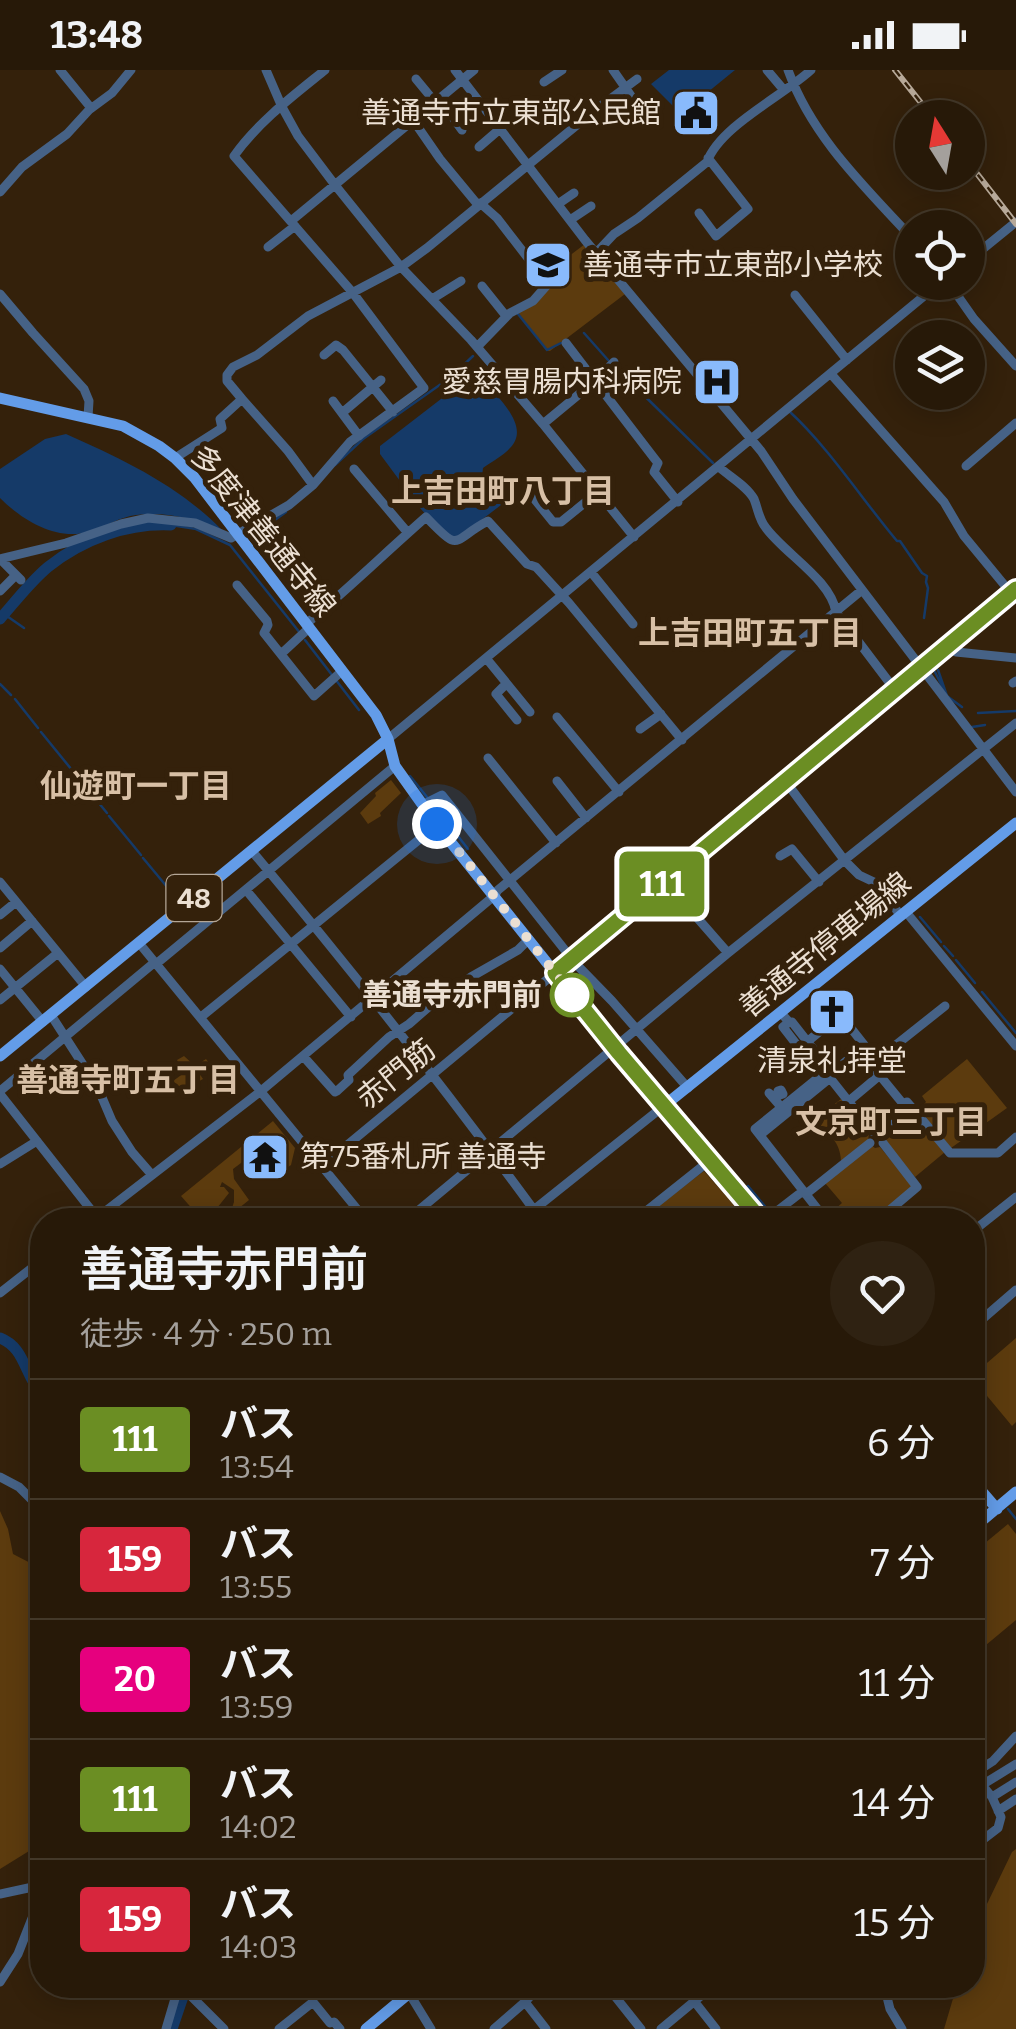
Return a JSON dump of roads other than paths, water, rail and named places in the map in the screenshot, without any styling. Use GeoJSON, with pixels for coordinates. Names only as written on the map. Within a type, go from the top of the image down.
{"type":"FeatureCollection","features":[{"type":"Feature","properties":{"kind":"main road","name":"多度津善通寺線"},"geometry":{"type":"LineString","coordinates":[[0,398],[123,426],[175,458],[239,534],[337,676],[376,715],[388,738],[395,766]]}},
{"type":"Feature","properties":{"kind":"main road"},"geometry":{"type":"LineString","coordinates":[[551,977],[1014,591]]}},
{"type":"Feature","properties":{"kind":"main road","name":"48"},"geometry":{"type":"LineString","coordinates":[[0,1056],[388,738]]}},
{"type":"Feature","properties":{"kind":"main road"},"geometry":{"type":"LineString","coordinates":[[395,766],[529,939],[551,977],[754,1208]]}},
{"type":"Feature","properties":{"kind":"main road","name":"善通寺停車場線"},"geometry":{"type":"LineString","coordinates":[[665,1106],[1016,823]]}},
{"type":"Feature","properties":{"kind":"main road"},"geometry":{"type":"LineString","coordinates":[[985,1518],[1016,1492]]}},
{"type":"Feature","properties":{"kind":"main road"},"geometry":{"type":"LineString","coordinates":[[985,1495],[997,1508]]}},
{"type":"Feature","properties":{"kind":"main road"},"geometry":{"type":"LineString","coordinates":[[366,2029],[402,1998]]}},
{"type":"Feature","properties":{"kind":"street"},"geometry":{"type":"LineString","coordinates":[[60,70],[92,108]]}},
{"type":"Feature","properties":{"kind":"street"},"geometry":{"type":"LineString","coordinates":[[0,192],[22,168],[112,93],[131,70]]}},
{"type":"Feature","properties":{"kind":"street"},"geometry":{"type":"LineString","coordinates":[[266,70],[298,136],[335,184],[401,267],[477,346],[543,424],[634,538]]}},
{"type":"Feature","properties":{"kind":"street"},"geometry":{"type":"LineString","coordinates":[[0,591],[18,578],[0,559],[121,524],[148,518],[179,520],[231,538],[289,504],[313,484],[350,442],[424,388],[353,293],[234,156],[282,107],[326,70]]}},
{"type":"Feature","properties":{"kind":"street"},"geometry":{"type":"LineString","coordinates":[[268,248],[335,184],[437,100],[459,74],[474,70]]}},
{"type":"Feature","properties":{"kind":"street"},"geometry":{"type":"LineString","coordinates":[[544,82],[560,70]]}},
{"type":"Feature","properties":{"kind":"street"},"geometry":{"type":"LineString","coordinates":[[613,70],[650,123]]}},
{"type":"Feature","properties":{"kind":"street"},"geometry":{"type":"LineString","coordinates":[[767,70],[788,87],[845,166],[895,220]]}},
{"type":"Feature","properties":{"kind":"street"},"geometry":{"type":"LineString","coordinates":[[788,70],[788,87]]}},
{"type":"Feature","properties":{"kind":"street"},"geometry":{"type":"LineString","coordinates":[[596,253],[614,234],[707,162],[712,149],[722,140],[812,70]]}},
{"type":"Feature","properties":{"kind":"street"},"geometry":{"type":"LineString","coordinates":[[459,74],[596,253],[752,440],[1016,792]]}},
{"type":"Feature","properties":{"kind":"street"},"geometry":{"type":"LineString","coordinates":[[313,484],[226,375],[308,316],[401,267],[637,79]]}},
{"type":"Feature","properties":{"kind":"street"},"geometry":{"type":"LineString","coordinates":[[408,92],[418,81],[462,130]]}},
{"type":"Feature","properties":{"kind":"street"},"geometry":{"type":"LineString","coordinates":[[413,120],[440,159],[496,218],[548,284],[532,302],[506,316],[477,346]]}},
{"type":"Feature","properties":{"kind":"street"},"geometry":{"type":"LineString","coordinates":[[478,147],[501,128]]}},
{"type":"Feature","properties":{"kind":"street"},"geometry":{"type":"LineString","coordinates":[[699,214],[716,236],[748,209],[708,158]]}},
{"type":"Feature","properties":{"kind":"street"},"geometry":{"type":"LineString","coordinates":[[558,204],[574,193]]}},
{"type":"Feature","properties":{"kind":"street"},"geometry":{"type":"LineString","coordinates":[[570,220],[591,206]]}},
{"type":"Feature","properties":{"kind":"street"},"geometry":{"type":"LineString","coordinates":[[985,248],[1016,222]]}},
{"type":"Feature","properties":{"kind":"street"},"geometry":{"type":"LineString","coordinates":[[432,300],[461,280]]}},
{"type":"Feature","properties":{"kind":"street"},"geometry":{"type":"LineString","coordinates":[[482,286],[506,316]]}},
{"type":"Feature","properties":{"kind":"street"},"geometry":{"type":"LineString","coordinates":[[0,294],[84,389],[89,402],[88,417]]}},
{"type":"Feature","properties":{"kind":"street"},"geometry":{"type":"LineString","coordinates":[[795,295],[847,360]]}},
{"type":"Feature","properties":{"kind":"street"},"geometry":{"type":"LineString","coordinates":[[388,738],[922,300]]}},
{"type":"Feature","properties":{"kind":"street"},"geometry":{"type":"LineString","coordinates":[[959,300],[1016,366]]}},
{"type":"Feature","properties":{"kind":"street"},"geometry":{"type":"LineString","coordinates":[[566,342],[658,463],[654,472],[643,479]]}},
{"type":"Feature","properties":{"kind":"street"},"geometry":{"type":"LineString","coordinates":[[324,355],[336,345],[377,383],[393,412]]}},
{"type":"Feature","properties":{"kind":"street"},"geometry":{"type":"LineString","coordinates":[[353,362],[362,354]]}},
{"type":"Feature","properties":{"kind":"street"},"geometry":{"type":"LineString","coordinates":[[543,424],[613,364]]}},
{"type":"Feature","properties":{"kind":"street"},"geometry":{"type":"LineString","coordinates":[[830,374],[944,502],[964,536],[1014,591]]}},
{"type":"Feature","properties":{"kind":"street"},"geometry":{"type":"LineString","coordinates":[[342,412],[377,383]]}},
{"type":"Feature","properties":{"kind":"street"},"geometry":{"type":"LineString","coordinates":[[175,458],[222,428],[220,419],[242,399]]}},
{"type":"Feature","properties":{"kind":"street"},"geometry":{"type":"LineString","coordinates":[[333,401],[359,436]]}},
{"type":"Feature","properties":{"kind":"street"},"geometry":{"type":"LineString","coordinates":[[966,466],[1016,423]]}},
{"type":"Feature","properties":{"kind":"street"},"geometry":{"type":"LineString","coordinates":[[719,467],[747,490],[764,526],[819,581],[836,612],[896,690]]}},
{"type":"Feature","properties":{"kind":"street"},"geometry":{"type":"LineString","coordinates":[[354,469],[408,533]]}},
{"type":"Feature","properties":{"kind":"street"},"geometry":{"type":"LineString","coordinates":[[654,472],[678,502]]}},
{"type":"Feature","properties":{"kind":"street"},"geometry":{"type":"LineString","coordinates":[[532,496],[552,522],[561,522],[598,492]]}},
{"type":"Feature","properties":{"kind":"street"},"geometry":{"type":"LineString","coordinates":[[281,654],[374,562],[426,517],[446,539],[454,542],[488,521],[562,596],[682,740]]}},
{"type":"Feature","properties":{"kind":"street"},"geometry":{"type":"LineString","coordinates":[[591,572],[633,624]]}},
{"type":"Feature","properties":{"kind":"street"},"geometry":{"type":"LineString","coordinates":[[237,585],[267,621],[264,633],[314,696],[337,676]]}},
{"type":"Feature","properties":{"kind":"street"},"geometry":{"type":"LineString","coordinates":[[111,1208],[304,1056],[510,880],[862,590]]}},
{"type":"Feature","properties":{"kind":"street"},"geometry":{"type":"LineString","coordinates":[[947,647],[956,652],[1016,658]]}},
{"type":"Feature","properties":{"kind":"street"},"geometry":{"type":"LineString","coordinates":[[484,659],[505,689],[496,694],[517,720]]}},
{"type":"Feature","properties":{"kind":"street"},"geometry":{"type":"LineString","coordinates":[[484,659],[530,712]]}},
{"type":"Feature","properties":{"kind":"street"},"geometry":{"type":"LineString","coordinates":[[640,729],[660,714]]}},
{"type":"Feature","properties":{"kind":"street"},"geometry":{"type":"LineString","coordinates":[[557,717],[619,792]]}},
{"type":"Feature","properties":{"kind":"street"},"geometry":{"type":"LineString","coordinates":[[421,1208],[728,953],[1016,723]]}},
{"type":"Feature","properties":{"kind":"street"},"geometry":{"type":"LineString","coordinates":[[488,758],[556,843]]}},
{"type":"Feature","properties":{"kind":"street"},"geometry":{"type":"LineString","coordinates":[[89,1208],[0,1093],[395,766]]}},
{"type":"Feature","properties":{"kind":"street"},"geometry":{"type":"LineString","coordinates":[[557,781],[586,818]]}},
{"type":"Feature","properties":{"kind":"street"},"geometry":{"type":"LineString","coordinates":[[786,782],[845,862],[876,883],[1016,1046]]}},
{"type":"Feature","properties":{"kind":"street"},"geometry":{"type":"LineString","coordinates":[[422,804],[442,795],[576,964],[688,1088]]}},
{"type":"Feature","properties":{"kind":"street"},"geometry":{"type":"LineString","coordinates":[[200,1016],[437,824]]}},
{"type":"Feature","properties":{"kind":"street"},"geometry":{"type":"LineString","coordinates":[[780,856],[792,849],[819,882]]}},
{"type":"Feature","properties":{"kind":"street"},"geometry":{"type":"LineString","coordinates":[[251,850],[490,1150],[530,1208]]}},
{"type":"Feature","properties":{"kind":"street"},"geometry":{"type":"LineString","coordinates":[[665,881],[728,953]]}},
{"type":"Feature","properties":{"kind":"street"},"geometry":{"type":"LineString","coordinates":[[2,888],[86,987]]}},
{"type":"Feature","properties":{"kind":"street"},"geometry":{"type":"LineString","coordinates":[[246,890],[352,1016]]}},
{"type":"Feature","properties":{"kind":"street"},"geometry":{"type":"LineString","coordinates":[[0,915],[16,902]]}},
{"type":"Feature","properties":{"kind":"street"},"geometry":{"type":"LineString","coordinates":[[0,948],[32,921]]}},
{"type":"Feature","properties":{"kind":"street"},"geometry":{"type":"LineString","coordinates":[[304,1056],[334,1092],[397,1031],[529,939]]}},
{"type":"Feature","properties":{"kind":"street"},"geometry":{"type":"LineString","coordinates":[[139,944],[356,1208]]}},
{"type":"Feature","properties":{"kind":"street"},"geometry":{"type":"LineString","coordinates":[[0,1000],[58,953]]}},
{"type":"Feature","properties":{"kind":"street"},"geometry":{"type":"LineString","coordinates":[[0,969],[66,1036],[98,1088],[112,1121],[152,1175]]}},
{"type":"Feature","properties":{"kind":"street","name":"赤門筋"},"geometry":{"type":"LineString","coordinates":[[322,1166],[436,1082],[551,977]]}},
{"type":"Feature","properties":{"kind":"street"},"geometry":{"type":"LineString","coordinates":[[873,1056],[878,1052],[882,1056],[945,1006]]}},
{"type":"Feature","properties":{"kind":"street"},"geometry":{"type":"LineString","coordinates":[[781,1013],[788,1022],[783,1027],[880,1135],[918,1187],[893,1208]]}},
{"type":"Feature","properties":{"kind":"street"},"geometry":{"type":"LineString","coordinates":[[807,1042],[825,1027],[823,1021]]}},
{"type":"Feature","properties":{"kind":"street"},"geometry":{"type":"LineString","coordinates":[[792,1022],[812,1056]]}},
{"type":"Feature","properties":{"kind":"street"},"geometry":{"type":"LineString","coordinates":[[850,1027],[882,1067],[877,1072],[950,1153],[998,1154],[1016,1137]]}},
{"type":"Feature","properties":{"kind":"street"},"geometry":{"type":"LineString","coordinates":[[817,1208],[756,1129],[782,1098],[827,1074],[864,1046]]}},
{"type":"Feature","properties":{"kind":"street"},"geometry":{"type":"LineString","coordinates":[[849,1101],[880,1075]]}},
{"type":"Feature","properties":{"kind":"street"},"geometry":{"type":"LineString","coordinates":[[541,1208],[665,1106]]}},
{"type":"Feature","properties":{"kind":"street"},"geometry":{"type":"LineString","coordinates":[[880,1135],[912,1108]]}},
{"type":"Feature","properties":{"kind":"street"},"geometry":{"type":"LineString","coordinates":[[0,1164],[37,1141]]}},
{"type":"Feature","properties":{"kind":"street"},"geometry":{"type":"LineString","coordinates":[[780,1208],[870,1143]]}},
{"type":"Feature","properties":{"kind":"street"},"geometry":{"type":"LineString","coordinates":[[650,1208],[704,1165]]}},
{"type":"Feature","properties":{"kind":"street"},"geometry":{"type":"LineString","coordinates":[[985,1222],[1012,1200],[1016,1214]]}},
{"type":"Feature","properties":{"kind":"street"},"geometry":{"type":"LineString","coordinates":[[0,1293],[30,1269]]}},
{"type":"Feature","properties":{"kind":"street"},"geometry":{"type":"LineString","coordinates":[[985,1317],[1016,1290]]}},
{"type":"Feature","properties":{"kind":"street"},"geometry":{"type":"LineString","coordinates":[[0,1477],[30,1498]]}},
{"type":"Feature","properties":{"kind":"street"},"geometry":{"type":"LineString","coordinates":[[998,1757],[1016,1736]]}},
{"type":"Feature","properties":{"kind":"street"},"geometry":{"type":"LineString","coordinates":[[985,1766],[1016,1746]]}},
{"type":"Feature","properties":{"kind":"street"},"geometry":{"type":"LineString","coordinates":[[992,1797],[1016,1780],[1013,1766],[998,1757]]}},
{"type":"Feature","properties":{"kind":"street"},"geometry":{"type":"LineString","coordinates":[[985,1783],[1013,1766]]}},
{"type":"Feature","properties":{"kind":"street"},"geometry":{"type":"LineString","coordinates":[[985,1789],[1001,1817],[998,1828],[985,1838]]}},
{"type":"Feature","properties":{"kind":"street"},"geometry":{"type":"LineString","coordinates":[[998,1811],[1016,1799]]}},
{"type":"Feature","properties":{"kind":"street"},"geometry":{"type":"LineString","coordinates":[[0,1894],[30,1888]]}},
{"type":"Feature","properties":{"kind":"street"},"geometry":{"type":"LineString","coordinates":[[0,1982],[18,1954],[30,1924]]}},
{"type":"Feature","properties":{"kind":"street"},"geometry":{"type":"LineString","coordinates":[[166,2029],[177,1998]]}},
{"type":"Feature","properties":{"kind":"street"},"geometry":{"type":"LineString","coordinates":[[191,1998],[224,2029]]}},
{"type":"Feature","properties":{"kind":"street"},"geometry":{"type":"LineString","coordinates":[[419,1998],[430,2029]]}},
{"type":"Feature","properties":{"kind":"street"},"geometry":{"type":"LineString","coordinates":[[495,2026],[528,1998]]}},
{"type":"Feature","properties":{"kind":"street"},"geometry":{"type":"LineString","coordinates":[[616,1998],[640,2029]]}},
{"type":"Feature","properties":{"kind":"street"},"geometry":{"type":"LineString","coordinates":[[661,2029],[698,1998]]}},
{"type":"Feature","properties":{"kind":"street"},"geometry":{"type":"LineString","coordinates":[[887,1998],[902,2029]]}},
{"type":"Feature","properties":{"kind":"street"},"geometry":{"type":"LineString","coordinates":[[694,2001],[716,2029]]}},
{"type":"Feature","properties":{"kind":"street"},"geometry":{"type":"LineString","coordinates":[[279,2029],[313,2002],[340,2029]]}},
{"type":"Feature","properties":{"kind":"street"},"geometry":{"type":"LineString","coordinates":[[524,2002],[546,2029]]}},
{"type":"Feature","properties":{"kind":"water"},"geometry":{"type":"Polygon","coordinates":[[[669,70],[735,70],[681,114],[651,84],[669,70]]]}},
{"type":"Feature","properties":{"kind":"water"},"geometry":{"type":"Polygon","coordinates":[[[482,379],[510,412],[517,430],[510,448],[483,468],[482,477],[505,502],[459,537],[447,538],[380,454],[380,446],[463,382],[482,379]]]}},
{"type":"Feature","properties":{"kind":"water"},"geometry":{"type":"Polygon","coordinates":[[[66,434],[168,486],[222,530],[191,519],[158,514],[130,516],[79,534],[54,532],[31,522],[0,498],[0,469],[45,439],[66,434]]]}},
{"type":"Feature","properties":{"kind":"waterway"},"geometry":{"type":"LineString","coordinates":[[518,314],[547,350],[561,343]]}},
{"type":"Feature","properties":{"kind":"waterway"},"geometry":{"type":"LineString","coordinates":[[584,333],[608,360]]}},
{"type":"Feature","properties":{"kind":"waterway"},"geometry":{"type":"LineString","coordinates":[[335,465],[363,439],[451,377],[473,356]]}},
{"type":"Feature","properties":{"kind":"waterway"},"geometry":{"type":"LineString","coordinates":[[614,366],[713,463]]}},
{"type":"Feature","properties":{"kind":"waterway"},"geometry":{"type":"LineString","coordinates":[[789,411],[832,457],[927,576],[924,618]]}},
{"type":"Feature","properties":{"kind":"waterway"},"geometry":{"type":"LineString","coordinates":[[251,537],[286,512]]}},
{"type":"Feature","properties":{"kind":"waterway"},"geometry":{"type":"LineString","coordinates":[[171,525],[196,529],[230,545],[300,633]]}},
{"type":"Feature","properties":{"kind":"waterway"},"geometry":{"type":"LineString","coordinates":[[0,619],[41,573],[76,548],[122,530],[171,525]]}},
{"type":"Feature","properties":{"kind":"waterway"},"geometry":{"type":"LineString","coordinates":[[4,614],[24,628]]}},
{"type":"Feature","properties":{"kind":"waterway"},"geometry":{"type":"LineString","coordinates":[[305,640],[359,710]]}},
{"type":"Feature","properties":{"kind":"waterway"},"geometry":{"type":"LineString","coordinates":[[938,670],[947,696],[962,707]]}},
{"type":"Feature","properties":{"kind":"waterway"},"geometry":{"type":"LineString","coordinates":[[935,672],[944,690]]}},
{"type":"Feature","properties":{"kind":"waterway"},"geometry":{"type":"LineString","coordinates":[[0,684],[11,695]]}},
{"type":"Feature","properties":{"kind":"waterway"},"geometry":{"type":"LineString","coordinates":[[15,699],[38,728]]}},
{"type":"Feature","properties":{"kind":"waterway"},"geometry":{"type":"LineString","coordinates":[[978,713],[1016,711]]}},
{"type":"Feature","properties":{"kind":"waterway"},"geometry":{"type":"LineString","coordinates":[[972,727],[985,725]]}},
{"type":"Feature","properties":{"kind":"waterway"},"geometry":{"type":"LineString","coordinates":[[41,732],[107,813]]}},
{"type":"Feature","properties":{"kind":"waterway"},"geometry":{"type":"LineString","coordinates":[[410,776],[427,797]]}},
{"type":"Feature","properties":{"kind":"waterway"},"geometry":{"type":"LineString","coordinates":[[432,803],[468,849]]}},
{"type":"Feature","properties":{"kind":"waterway"},"geometry":{"type":"LineString","coordinates":[[109,816],[141,855]]}},
{"type":"Feature","properties":{"kind":"waterway"},"geometry":{"type":"LineString","coordinates":[[143,858],[173,894]]}},
{"type":"Feature","properties":{"kind":"waterway"},"geometry":{"type":"LineString","coordinates":[[920,917],[941,942]]}},
{"type":"Feature","properties":{"kind":"waterway"},"geometry":{"type":"LineString","coordinates":[[944,946],[953,956]]}},
{"type":"Feature","properties":{"kind":"waterway"},"geometry":{"type":"LineString","coordinates":[[956,960],[975,983]]}},
{"type":"Feature","properties":{"kind":"waterway"},"geometry":{"type":"LineString","coordinates":[[982,992],[1016,1033]]}},
{"type":"Feature","properties":{"kind":"waterway"},"geometry":{"type":"LineString","coordinates":[[748,1186],[766,1208]]}},
{"type":"Feature","properties":{"kind":"waterway"},"geometry":{"type":"LineString","coordinates":[[0,1338],[15,1348],[30,1375]]}},
{"type":"Feature","properties":{"kind":"waterway"},"geometry":{"type":"LineString","coordinates":[[1008,1509],[1016,1519]]}},
{"type":"Feature","properties":{"kind":"waterway"},"geometry":{"type":"LineString","coordinates":[[172,2029],[183,1998]]}},
{"type":"Feature","properties":{"kind":"railway"},"geometry":{"type":"LineString","coordinates":[[895,70],[919,100]]}},
{"type":"Feature","properties":{"kind":"railway"},"geometry":{"type":"LineString","coordinates":[[985,184],[1016,224]]}},
{"type":"Feature","properties":{"kind":"place","name":"善通寺市立東部公民館"},"geometry":{"type":"Point","coordinates":[696,113]}},
{"type":"Feature","properties":{"kind":"place","name":"善通寺市立東部小学校"},"geometry":{"type":"Point","coordinates":[548,265]}},
{"type":"Feature","properties":{"kind":"place","name":"愛慈胃腸内科病院"},"geometry":{"type":"Point","coordinates":[717,382]}},
{"type":"Feature","properties":{"kind":"place","name":"善通寺赤門前"},"geometry":{"type":"Point","coordinates":[572,995]}},
{"type":"Feature","properties":{"kind":"place","name":"清泉礼拝堂"},"geometry":{"type":"Point","coordinates":[832,1012]}},
{"type":"Feature","properties":{"kind":"place","name":"第75番札所 善通寺"},"geometry":{"type":"Point","coordinates":[265,1157]}},
{"type":"Feature","properties":{"kind":"district","name":"上吉田町八丁目"},"geometry":{"type":"Point","coordinates":[503,491]}},
{"type":"Feature","properties":{"kind":"district","name":"上吉田町五丁目"},"geometry":{"type":"Point","coordinates":[750,633]}},
{"type":"Feature","properties":{"kind":"district","name":"仙遊町一丁目"},"geometry":{"type":"Point","coordinates":[136,786]}},
{"type":"Feature","properties":{"kind":"district","name":"善通寺町五丁目"},"geometry":{"type":"Point","coordinates":[128,1080]}},
{"type":"Feature","properties":{"kind":"district","name":"文京町三丁目"},"geometry":{"type":"Point","coordinates":[891,1122]}}]}
